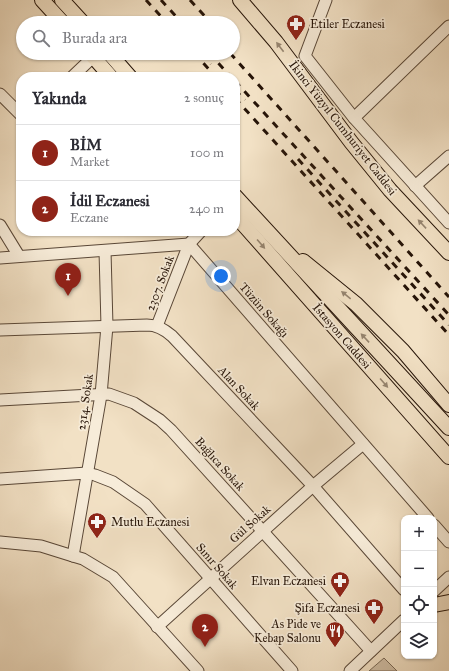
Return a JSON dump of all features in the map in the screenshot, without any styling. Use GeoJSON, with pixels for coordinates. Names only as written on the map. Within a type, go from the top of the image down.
{"type":"FeatureCollection","features":[{"type":"Feature","properties":{"kind":"main road"},"geometry":{"type":"LineString","coordinates":[[42,0],[57,16]]}},
{"type":"Feature","properties":{"kind":"main road"},"geometry":{"type":"LineString","coordinates":[[62,0],[77,16]]}},
{"type":"Feature","properties":{"kind":"main road","name":"İkinci Yüzyıl Cumhuriyet Caddesi"},"geometry":{"type":"LineString","coordinates":[[240,0],[276,42],[351,142],[390,190],[449,253]]}},
{"type":"Feature","properties":{"kind":"main road"},"geometry":{"type":"LineString","coordinates":[[96,60],[107,72]]}},
{"type":"Feature","properties":{"kind":"main road"},"geometry":{"type":"LineString","coordinates":[[115,60],[126,72]]}},
{"type":"Feature","properties":{"kind":"main road","name":"İstasyon Caddesi"},"geometry":{"type":"LineString","coordinates":[[240,202],[449,428]]}},
{"type":"Feature","properties":{"kind":"main road","name":"İstasyon Caddesi"},"geometry":{"type":"LineString","coordinates":[[240,221],[449,458]]}},
{"type":"Feature","properties":{"kind":"main road"},"geometry":{"type":"LineString","coordinates":[[267,232],[356,304],[403,351],[449,405]]}},
{"type":"Feature","properties":{"kind":"main road"},"geometry":{"type":"LineString","coordinates":[[437,604],[449,602]]}},
{"type":"Feature","properties":{"kind":"street"},"geometry":{"type":"LineString","coordinates":[[326,0],[305,56],[354,118],[449,223]]}},
{"type":"Feature","properties":{"kind":"street"},"geometry":{"type":"LineString","coordinates":[[354,118],[449,26]]}},
{"type":"Feature","properties":{"kind":"street"},"geometry":{"type":"LineString","coordinates":[[77,72],[87,60]]}},
{"type":"Feature","properties":{"kind":"street"},"geometry":{"type":"LineString","coordinates":[[0,94],[16,110]]}},
{"type":"Feature","properties":{"kind":"street"},"geometry":{"type":"LineString","coordinates":[[415,186],[449,156]]}},
{"type":"Feature","properties":{"kind":"street"},"geometry":{"type":"LineString","coordinates":[[0,225],[19,256]]}},
{"type":"Feature","properties":{"kind":"street","name":"2307. Sokak"},"geometry":{"type":"LineString","coordinates":[[157,326],[189,244],[196,236]]}},
{"type":"Feature","properties":{"kind":"street"},"geometry":{"type":"LineString","coordinates":[[0,258],[189,244]]}},
{"type":"Feature","properties":{"kind":"street","name":"Tüzün Sokağı"},"geometry":{"type":"LineString","coordinates":[[189,244],[425,515]]}},
{"type":"Feature","properties":{"kind":"street","name":"2314. Sokak"},"geometry":{"type":"LineString","coordinates":[[73,556],[101,394],[106,326],[105,251]]}},
{"type":"Feature","properties":{"kind":"street"},"geometry":{"type":"LineString","coordinates":[[0,330],[106,326],[157,326]]}},
{"type":"Feature","properties":{"kind":"street","name":"Alan Sokak"},"geometry":{"type":"LineString","coordinates":[[157,326],[172,336],[313,486],[401,587]]}},
{"type":"Feature","properties":{"kind":"street","name":"Bağlıca Sokak"},"geometry":{"type":"LineString","coordinates":[[0,400],[101,394],[126,399],[160,420],[371,651]]}},
{"type":"Feature","properties":{"kind":"street","name":"Gül Sokak"},"geometry":{"type":"LineString","coordinates":[[157,627],[262,531],[364,444]]}},
{"type":"Feature","properties":{"kind":"street","name":"Sınır Sokak"},"geometry":{"type":"LineString","coordinates":[[0,479],[87,473],[113,482],[145,504],[292,671]]}},
{"type":"Feature","properties":{"kind":"street"},"geometry":{"type":"LineString","coordinates":[[437,528],[449,542]]}},
{"type":"Feature","properties":{"kind":"street"},"geometry":{"type":"LineString","coordinates":[[0,542],[40,546],[83,559],[112,577],[198,671]]}},
{"type":"Feature","properties":{"kind":"street"},"geometry":{"type":"LineString","coordinates":[[437,588],[449,577]]}},
{"type":"Feature","properties":{"kind":"street"},"geometry":{"type":"LineString","coordinates":[[350,671],[401,623]]}},
{"type":"Feature","properties":{"kind":"shaded area"},"geometry":{"type":"Polygon","coordinates":[[[384,658],[397,671],[369,671],[384,658]]]}},
{"type":"Feature","properties":{"kind":"railway"},"geometry":{"type":"LineString","coordinates":[[146,0],[161,16]]}},
{"type":"Feature","properties":{"kind":"railway"},"geometry":{"type":"LineString","coordinates":[[161,0],[176,16]]}},
{"type":"Feature","properties":{"kind":"railway"},"geometry":{"type":"LineString","coordinates":[[190,0],[205,16]]}},
{"type":"Feature","properties":{"kind":"railway"},"geometry":{"type":"LineString","coordinates":[[200,60],[211,72]]}},
{"type":"Feature","properties":{"kind":"railway"},"geometry":{"type":"LineString","coordinates":[[208,60],[211,64]]}},
{"type":"Feature","properties":{"kind":"railway"},"geometry":{"type":"LineString","coordinates":[[215,60],[226,72]]}},
{"type":"Feature","properties":{"kind":"railway"},"geometry":{"type":"LineString","coordinates":[[236,60],[449,297]]}},
{"type":"Feature","properties":{"kind":"railway"},"geometry":{"type":"LineString","coordinates":[[240,86],[449,315]]}},
{"type":"Feature","properties":{"kind":"railway"},"geometry":{"type":"LineString","coordinates":[[240,95],[245,100]]}},
{"type":"Feature","properties":{"kind":"railway"},"geometry":{"type":"LineString","coordinates":[[240,104],[449,335]]}},
{"type":"Feature","properties":{"kind":"railway"},"geometry":{"type":"LineString","coordinates":[[298,159],[449,325]]}},
{"type":"Feature","properties":{"kind":"place","name":"Etiler Eczanesi"},"geometry":{"type":"Point","coordinates":[296,41]}},
{"type":"Feature","properties":{"kind":"place","name":"BİM"},"geometry":{"type":"Point","coordinates":[68,296]}},
{"type":"Feature","properties":{"kind":"place","name":"Mutlu Eczanesi"},"geometry":{"type":"Point","coordinates":[97,539]}},
{"type":"Feature","properties":{"kind":"place","name":"Elvan Eczanesi"},"geometry":{"type":"Point","coordinates":[340,598]}},
{"type":"Feature","properties":{"kind":"place","name":"Şifa Eczanesi"},"geometry":{"type":"Point","coordinates":[374,625]}},
{"type":"Feature","properties":{"kind":"place","name":"İdil Eczanesi"},"geometry":{"type":"Point","coordinates":[205,647]}},
{"type":"Feature","properties":{"kind":"place","name":"As Pide ve Kebap Salonu"},"geometry":{"type":"Point","coordinates":[335,648]}}]}
